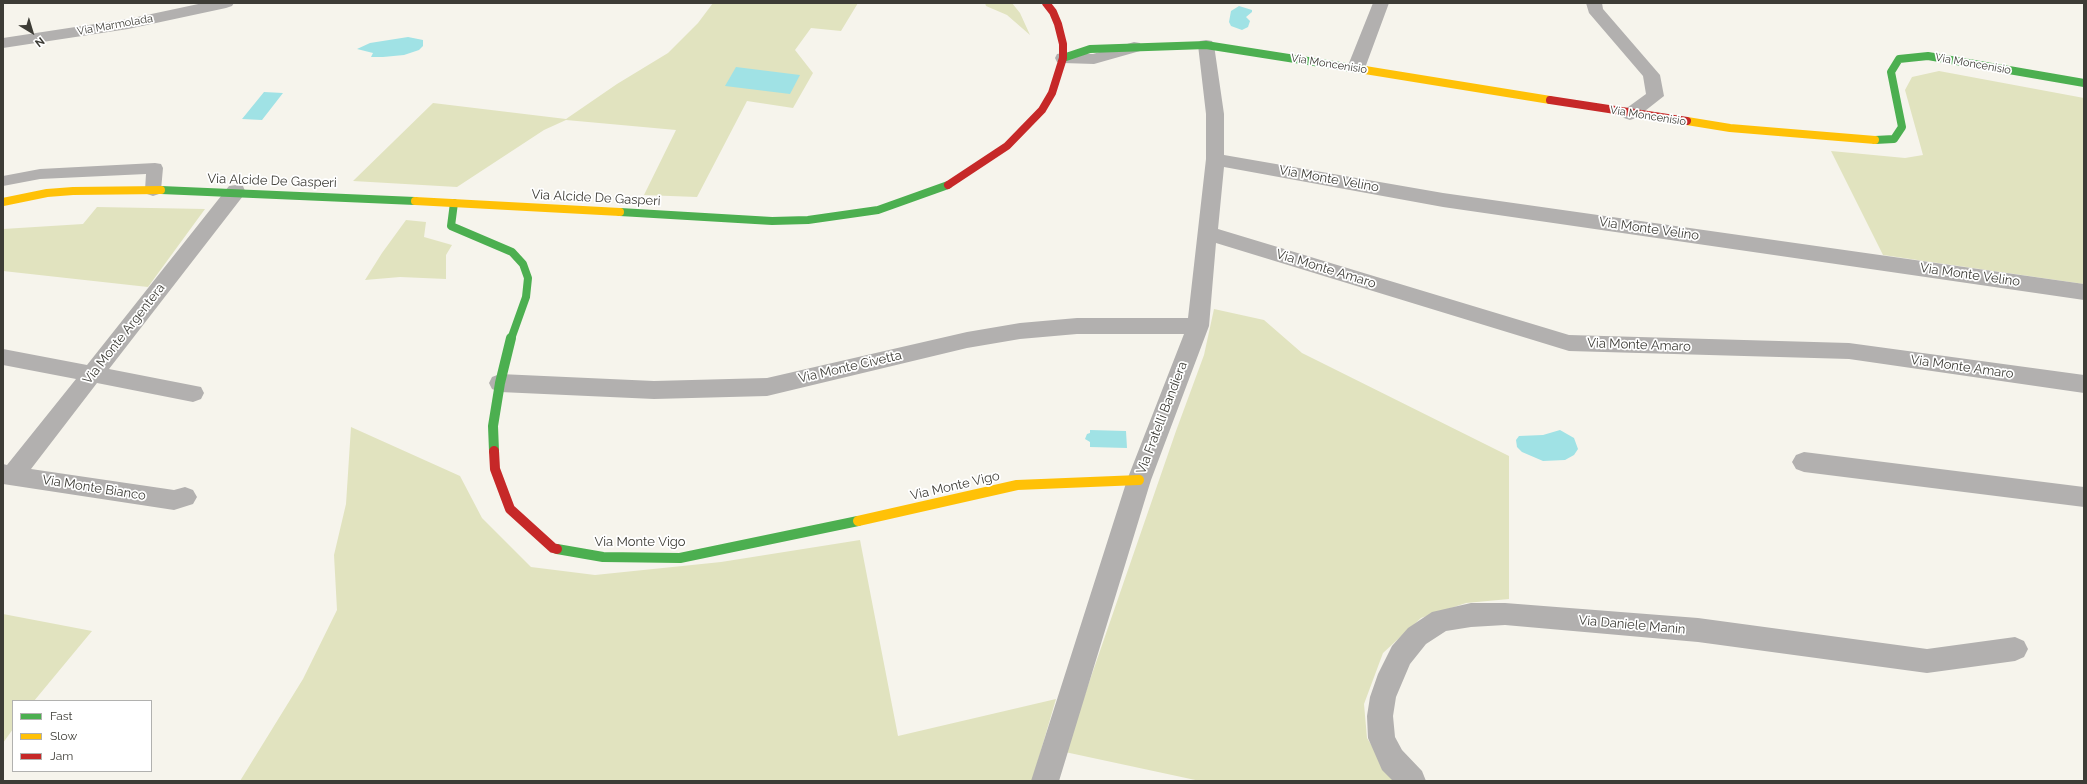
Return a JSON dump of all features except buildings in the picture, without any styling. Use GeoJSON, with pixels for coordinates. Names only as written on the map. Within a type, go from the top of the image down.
{"type":"FeatureCollection","features":[{"type":"Feature","properties":{"kind":"street","name":"Via Marmolada"},"geometry":{"type":"LineString","coordinates":[[3,43],[128,24],[226,3]]}},
{"type":"Feature","properties":{"kind":"street","name":"Via Alcide De Gasperi"},"geometry":{"type":"LineString","coordinates":[[3,202],[47,193],[66,191],[153,190],[236,191],[772,221],[808,220],[878,210],[938,190],[987,161],[1007,146],[1042,110],[1052,94],[1063,58],[1063,44],[1058,24],[1046,3]]}},
{"type":"Feature","properties":{"kind":"street"},"geometry":{"type":"LineString","coordinates":[[1356,68],[1381,3]]}},
{"type":"Feature","properties":{"kind":"street"},"geometry":{"type":"LineString","coordinates":[[1594,3],[1595,10],[1651,75],[1654,96],[1630,114]]}},
{"type":"Feature","properties":{"kind":"street","name":"Via Moncenisio"},"geometry":{"type":"LineString","coordinates":[[1063,58],[1094,59],[1134,47],[1206,44],[1630,114],[1730,128],[1864,140],[1894,139],[1902,127],[1891,72],[1899,59],[1928,56],[2084,83]]}},
{"type":"Feature","properties":{"kind":"street","name":"Via Fratelli Bandiera"},"geometry":{"type":"LineString","coordinates":[[1044,781],[1139,480],[1198,326],[1215,159],[1215,114],[1206,44]]}},
{"type":"Feature","properties":{"kind":"street","name":"Via Monte Velino"},"geometry":{"type":"LineString","coordinates":[[1215,159],[1443,200],[2084,292]]}},
{"type":"Feature","properties":{"kind":"street","name":"Via Monte Argentera"},"geometry":{"type":"LineString","coordinates":[[8,475],[92,375],[236,191]]}},
{"type":"Feature","properties":{"kind":"street","name":"Via Monte Vigo"},"geometry":{"type":"LineString","coordinates":[[454,203],[451,226],[501,246],[512,252],[523,264],[528,278],[526,297],[510,342],[500,383],[493,426],[495,469],[510,510],[552,548],[603,557],[680,558],[846,524],[1017,485],[1139,480]]}},
{"type":"Feature","properties":{"kind":"street","name":"Via Monte Amaro"},"geometry":{"type":"LineString","coordinates":[[1208,233],[1569,343],[1849,351],[2084,384]]}},
{"type":"Feature","properties":{"kind":"street","name":"Via Monte Civetta"},"geometry":{"type":"LineString","coordinates":[[500,383],[654,390],[767,387],[967,340],[1020,331],[1077,326],[1198,326]]}},
{"type":"Feature","properties":{"kind":"street"},"geometry":{"type":"LineString","coordinates":[[3,357],[193,393]]}},
{"type":"Feature","properties":{"kind":"street"},"geometry":{"type":"LineString","coordinates":[[1804,462],[2084,497]]}},
{"type":"Feature","properties":{"kind":"street","name":"Via Monte Bianco"},"geometry":{"type":"LineString","coordinates":[[8,475],[174,500],[185,497]]}},
{"type":"Feature","properties":{"kind":"street","name":"Via Daniele Manin"},"geometry":{"type":"LineString","coordinates":[[1412,781],[1392,760],[1382,738],[1380,716],[1383,696],[1391,674],[1401,655],[1417,636],[1441,620],[1471,615],[1512,614],[1698,630],[1927,661],[2015,648]]}},
{"type":"Feature","properties":{"kind":"lane"},"geometry":{"type":"LineString","coordinates":[[3,181],[40,174],[155,168],[153,190]]}},
{"type":"Feature","properties":{"kind":"green space"},"geometry":{"type":"Polygon","coordinates":[[[713,3],[858,3],[841,31],[811,28],[795,50],[813,73],[793,108],[747,101],[697,197],[644,195],[676,130],[566,120],[544,130],[457,187],[353,181],[433,103],[566,119],[617,84],[668,53],[698,23],[713,3]]]}},
{"type":"Feature","properties":{"kind":"green space"},"geometry":{"type":"Polygon","coordinates":[[[985,3],[1012,3],[1020,13],[1030,35],[1007,15],[986,6],[985,3]]]}},
{"type":"Feature","properties":{"kind":"green space"},"geometry":{"type":"Polygon","coordinates":[[[1939,71],[2084,98],[2084,284],[1883,255],[1831,151],[1905,158],[1923,155],[1905,90],[1912,77],[1939,71]]]}},
{"type":"Feature","properties":{"kind":"green space"},"geometry":{"type":"Polygon","coordinates":[[[97,207],[205,209],[148,287],[3,271],[3,229],[83,224],[97,207]]]}},
{"type":"Feature","properties":{"kind":"green space"},"geometry":{"type":"Polygon","coordinates":[[[406,220],[426,222],[424,237],[452,245],[446,255],[446,279],[400,277],[365,280],[382,253],[406,220]]]}},
{"type":"Feature","properties":{"kind":"green space"},"geometry":{"type":"Polygon","coordinates":[[[1214,309],[1264,320],[1302,353],[1509,456],[1509,599],[1466,603],[1421,618],[1383,653],[1364,704],[1367,738],[1394,781],[1200,781],[1065,752],[1176,431],[1204,355],[1214,309]]]}},
{"type":"Feature","properties":{"kind":"green space"},"geometry":{"type":"Polygon","coordinates":[[[351,427],[460,476],[482,518],[531,567],[595,575],[721,562],[860,540],[898,736],[1056,699],[1032,781],[240,781],[303,679],[337,610],[334,555],[346,504],[351,427]]]}},
{"type":"Feature","properties":{"kind":"green space"},"geometry":{"type":"Polygon","coordinates":[[[3,614],[92,631],[35,700],[12,700],[12,730],[3,743],[3,614]]]}},
{"type":"Feature","properties":{"kind":"water"},"geometry":{"type":"Polygon","coordinates":[[[1239,6],[1252,10],[1252,12],[1246,17],[1250,21],[1248,27],[1242,30],[1231,26],[1229,22],[1231,11],[1239,6]]]}},
{"type":"Feature","properties":{"kind":"water"},"geometry":{"type":"Polygon","coordinates":[[[408,37],[423,40],[423,46],[419,50],[404,55],[383,57],[371,57],[373,53],[357,49],[370,43],[408,37]]]}},
{"type":"Feature","properties":{"kind":"water"},"geometry":{"type":"Polygon","coordinates":[[[736,67],[800,75],[790,94],[725,86],[736,67]]]}},
{"type":"Feature","properties":{"kind":"water"},"geometry":{"type":"Polygon","coordinates":[[[264,92],[283,93],[262,120],[242,119],[264,92]]]}},
{"type":"Feature","properties":{"kind":"water"},"geometry":{"type":"Polygon","coordinates":[[[1090,430],[1126,431],[1127,448],[1090,447],[1090,442],[1085,439],[1087,434],[1090,433],[1090,430]]]}},
{"type":"Feature","properties":{"kind":"water"},"geometry":{"type":"Polygon","coordinates":[[[1560,430],[1574,438],[1578,449],[1574,455],[1565,460],[1543,461],[1522,452],[1517,447],[1516,440],[1519,436],[1543,435],[1560,430]]]}},
{"type":"Feature","properties":{"kind":"traffic: fast"},"geometry":{"type":"LineString","coordinates":[[1063,58],[1090,49],[1206,45],[1365,70]]}},
{"type":"Feature","properties":{"kind":"traffic: fast"},"geometry":{"type":"LineString","coordinates":[[1875,140],[1894,139],[1902,127],[1891,72],[1899,59],[1928,56],[2084,83]]}},
{"type":"Feature","properties":{"kind":"traffic: fast"},"geometry":{"type":"LineString","coordinates":[[620,212],[772,221],[808,220],[878,210],[938,190],[948,185]]}},
{"type":"Feature","properties":{"kind":"traffic: fast"},"geometry":{"type":"LineString","coordinates":[[161,190],[415,201]]}},
{"type":"Feature","properties":{"kind":"traffic: fast"},"geometry":{"type":"LineString","coordinates":[[454,203],[451,226],[512,252],[523,264],[528,278],[526,297],[510,342],[500,383],[493,426],[494,451]]}},
{"type":"Feature","properties":{"kind":"traffic: fast"},"geometry":{"type":"LineString","coordinates":[[557,549],[603,557],[680,558],[858,521]]}},
{"type":"Feature","properties":{"kind":"traffic: slow"},"geometry":{"type":"LineString","coordinates":[[1365,70],[1550,100]]}},
{"type":"Feature","properties":{"kind":"traffic: slow"},"geometry":{"type":"LineString","coordinates":[[1687,121],[1730,128],[1875,140]]}},
{"type":"Feature","properties":{"kind":"traffic: slow"},"geometry":{"type":"LineString","coordinates":[[3,202],[47,193],[73,191],[161,190]]}},
{"type":"Feature","properties":{"kind":"traffic: slow"},"geometry":{"type":"LineString","coordinates":[[415,201],[620,212]]}},
{"type":"Feature","properties":{"kind":"traffic: slow"},"geometry":{"type":"LineString","coordinates":[[858,521],[1017,485],[1139,480]]}},
{"type":"Feature","properties":{"kind":"traffic: jam"},"geometry":{"type":"LineString","coordinates":[[948,185],[1007,146],[1042,110],[1052,93],[1063,58],[1063,44],[1058,24],[1053,12],[1046,3]]}},
{"type":"Feature","properties":{"kind":"traffic: jam"},"geometry":{"type":"LineString","coordinates":[[1550,100],[1687,121]]}},
{"type":"Feature","properties":{"kind":"traffic: jam"},"geometry":{"type":"LineString","coordinates":[[494,451],[495,469],[510,509],[553,548],[557,549]]}}]}
